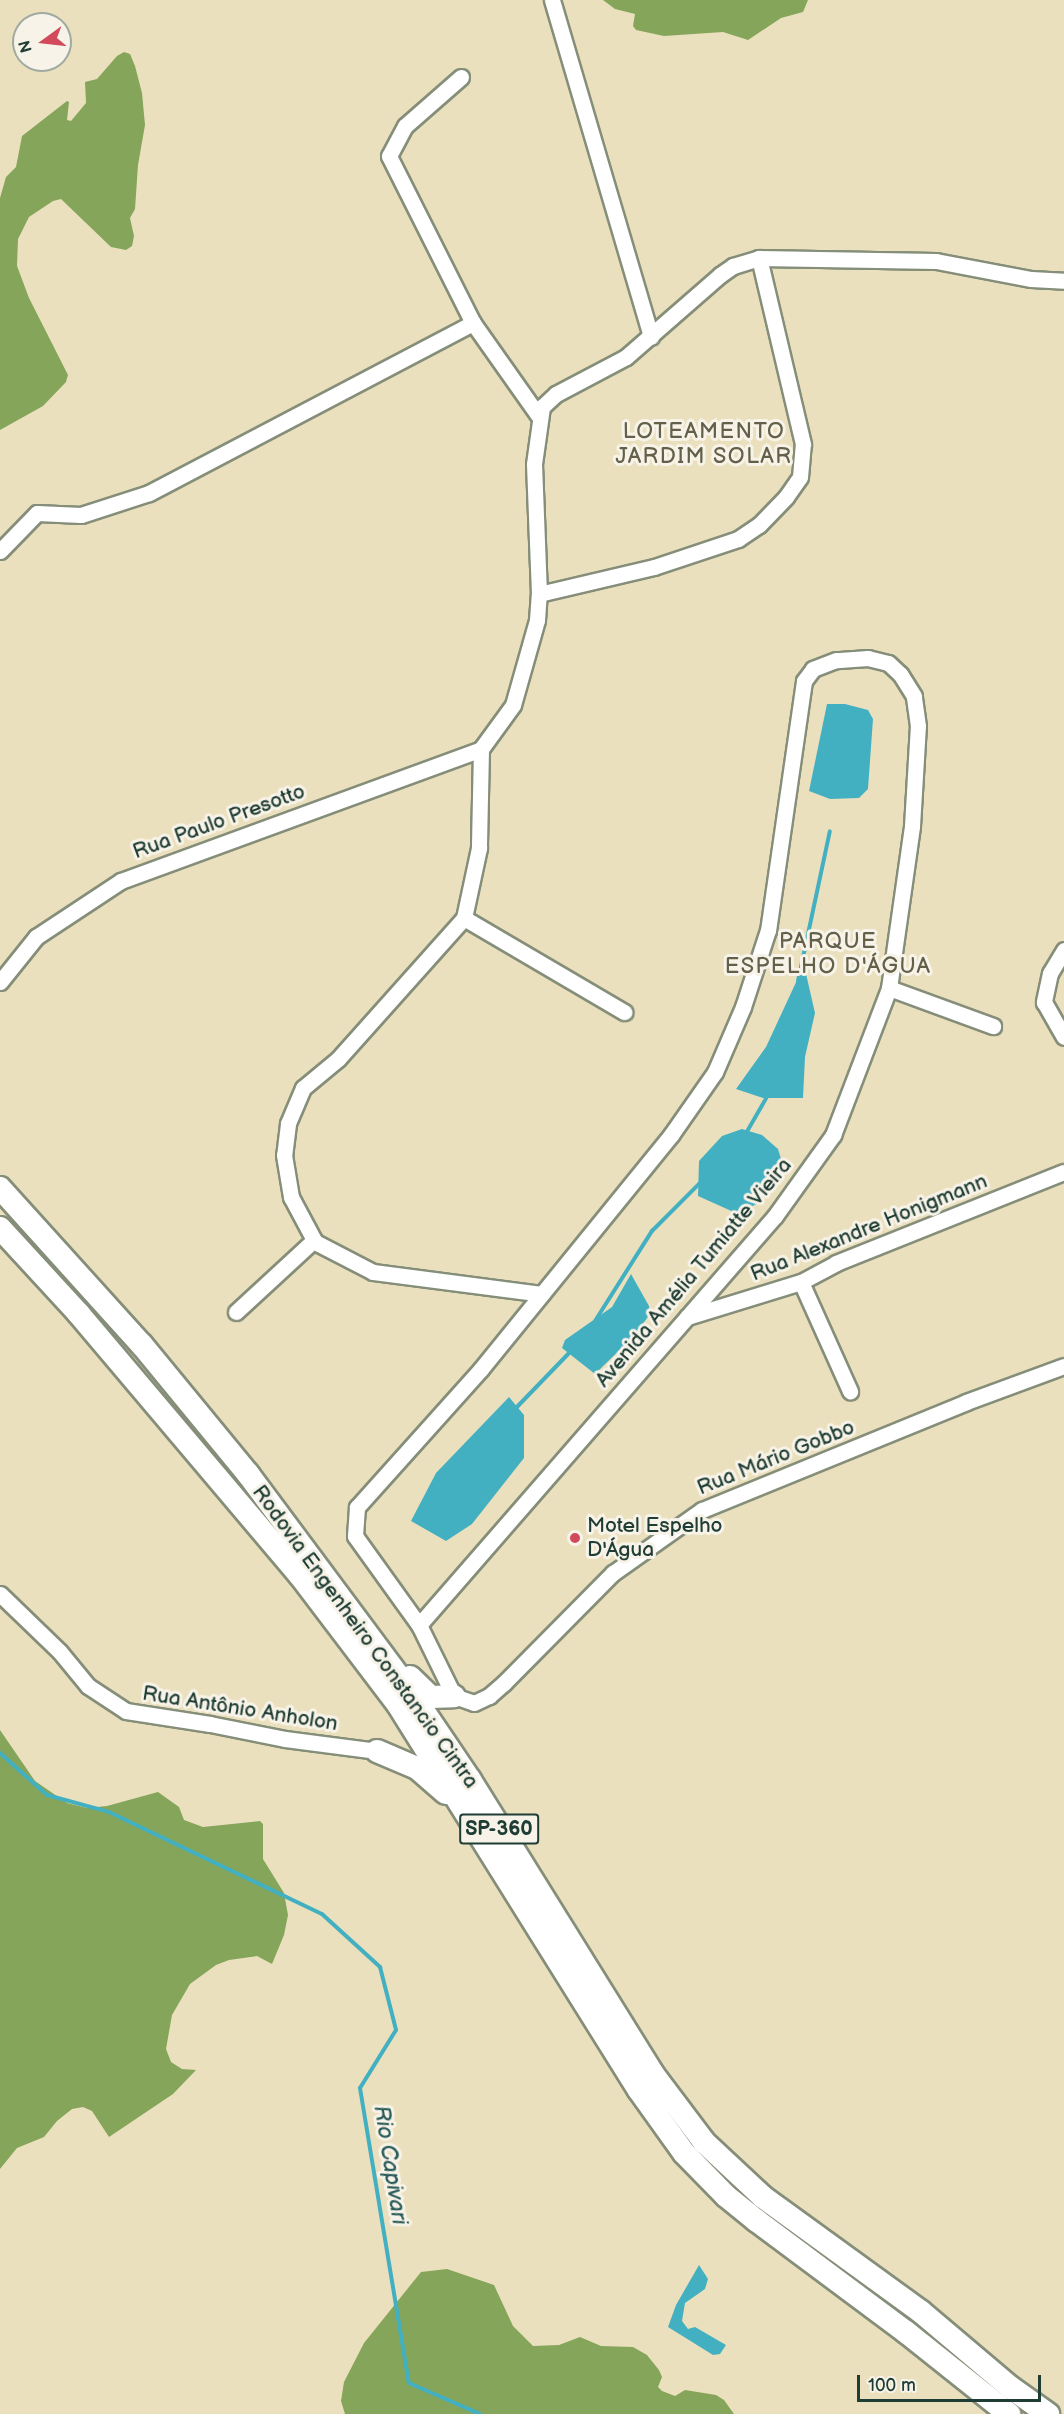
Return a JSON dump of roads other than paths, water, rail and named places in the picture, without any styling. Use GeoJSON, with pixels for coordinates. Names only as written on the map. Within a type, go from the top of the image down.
{"type":"FeatureCollection","features":[{"type":"Feature","properties":{"kind":"highway","name":"Rodovia Engenheiro Constancio Cintra"},"geometry":{"type":"LineString","coordinates":[[0,1188],[142,1345],[248,1474],[414,1697],[470,1780],[653,2074],[704,2142],[763,2197],[920,2311],[1010,2387],[1048,2414]]}},
{"type":"Feature","properties":{"kind":"highway","name":"Rodovia Engenheiro Constancio Cintra"},"geometry":{"type":"LineString","coordinates":[[0,1228],[79,1314],[299,1574],[397,1703],[639,2090],[684,2153],[726,2196],[906,2332],[1009,2414]]}},
{"type":"Feature","properties":{"kind":"highway"},"geometry":{"type":"LineString","coordinates":[[302,1547],[386,1641],[417,1686],[431,1697],[454,1696]]}},
{"type":"Feature","properties":{"kind":"highway"},"geometry":{"type":"LineString","coordinates":[[454,1696],[445,1709],[443,1723],[470,1780]]}},
{"type":"Feature","properties":{"kind":"highway"},"geometry":{"type":"LineString","coordinates":[[377,1751],[398,1745],[405,1736],[397,1703]]}},
{"type":"Feature","properties":{"kind":"highway"},"geometry":{"type":"LineString","coordinates":[[377,1751],[417,1768],[465,1809]]}},
{"type":"Feature","properties":{"kind":"highway"},"geometry":{"type":"LineString","coordinates":[[906,2332],[948,2376],[997,2414]]}},
{"type":"Feature","properties":{"kind":"street"},"geometry":{"type":"LineString","coordinates":[[552,0],[651,337]]}},
{"type":"Feature","properties":{"kind":"street"},"geometry":{"type":"LineString","coordinates":[[461,77],[405,126],[388,156],[473,323],[540,418]]}},
{"type":"Feature","properties":{"kind":"street"},"geometry":{"type":"LineString","coordinates":[[539,594],[654,567],[738,539],[759,525],[786,497],[800,477],[803,444],[759,258]]}},
{"type":"Feature","properties":{"kind":"street"},"geometry":{"type":"LineString","coordinates":[[542,1294],[373,1272],[314,1240],[291,1197],[284,1155],[288,1124],[303,1088],[338,1059],[464,918],[479,848],[481,749],[513,705],[537,620],[539,594],[534,464],[542,406],[556,394],[626,357],[733,266],[759,258],[936,261],[1031,279],[1064,281]]}},
{"type":"Feature","properties":{"kind":"street"},"geometry":{"type":"LineString","coordinates":[[0,551],[38,513],[81,515],[149,493],[473,323]]}},
{"type":"Feature","properties":{"kind":"street","name":"Avenida Amélia Tumiatte Vieira"},"geometry":{"type":"LineString","coordinates":[[868,658],[888,663],[900,674],[914,696],[918,726],[912,826],[889,988],[833,1135],[775,1216],[419,1625],[355,1536],[357,1507],[481,1370],[671,1136],[715,1072],[743,1007],[768,930],[804,681],[813,669],[836,660],[868,658]]}},
{"type":"Feature","properties":{"kind":"street","name":"Rua Paulo Presotto"},"geometry":{"type":"LineString","coordinates":[[0,982],[36,937],[121,880],[481,749]]}},
{"type":"Feature","properties":{"kind":"street"},"geometry":{"type":"LineString","coordinates":[[464,918],[624,1012]]}},
{"type":"Feature","properties":{"kind":"street"},"geometry":{"type":"LineString","coordinates":[[1064,950],[1050,973],[1044,1002],[1064,1037]]}},
{"type":"Feature","properties":{"kind":"street"},"geometry":{"type":"LineString","coordinates":[[889,988],[993,1026]]}},
{"type":"Feature","properties":{"kind":"street","name":"Rua Alexandre Honigmann"},"geometry":{"type":"LineString","coordinates":[[687,1317],[801,1282],[836,1263],[1064,1172]]}},
{"type":"Feature","properties":{"kind":"street"},"geometry":{"type":"LineString","coordinates":[[236,1312],[314,1240]]}},
{"type":"Feature","properties":{"kind":"street"},"geometry":{"type":"LineString","coordinates":[[801,1282],[850,1391]]}},
{"type":"Feature","properties":{"kind":"street","name":"Rua Mário Gobbo"},"geometry":{"type":"LineString","coordinates":[[454,1696],[474,1703],[489,1696],[613,1573],[702,1510],[966,1402],[1064,1366]]}},
{"type":"Feature","properties":{"kind":"street","name":"Rua Antônio Anholon"},"geometry":{"type":"LineString","coordinates":[[0,1594],[60,1652],[88,1686],[126,1711],[285,1739],[377,1751]]}},
{"type":"Feature","properties":{"kind":"street"},"geometry":{"type":"LineString","coordinates":[[419,1625],[454,1696]]}},
{"type":"Feature","properties":{"kind":"water"},"geometry":{"type":"Polygon","coordinates":[[[827,704],[845,704],[868,710],[873,719],[868,789],[859,798],[830,799],[809,791],[827,704]]]}},
{"type":"Feature","properties":{"kind":"water"},"geometry":{"type":"Polygon","coordinates":[[[804,965],[815,1013],[805,1057],[803,1098],[763,1098],[736,1089],[766,1047],[804,965]]]}},
{"type":"Feature","properties":{"kind":"water"},"geometry":{"type":"Polygon","coordinates":[[[742,1129],[762,1135],[778,1149],[782,1162],[760,1202],[738,1214],[698,1196],[699,1161],[722,1136],[742,1129]]]}},
{"type":"Feature","properties":{"kind":"water"},"geometry":{"type":"Polygon","coordinates":[[[631,1274],[649,1306],[650,1314],[634,1336],[595,1374],[562,1348],[565,1340],[612,1307],[631,1274]]]}},
{"type":"Feature","properties":{"kind":"water"},"geometry":{"type":"Polygon","coordinates":[[[509,1397],[524,1415],[524,1458],[472,1524],[446,1541],[411,1521],[436,1473],[509,1397]]]}},
{"type":"Feature","properties":{"kind":"water"},"geometry":{"type":"Polygon","coordinates":[[[699,2265],[708,2279],[705,2289],[685,2303],[682,2321],[688,2329],[695,2327],[726,2345],[720,2354],[713,2355],[668,2327],[676,2305],[699,2265]]]}},
{"type":"Feature","properties":{"kind":"waterway"},"geometry":{"type":"LineString","coordinates":[[798,981],[830,831]]}},
{"type":"Feature","properties":{"kind":"waterway"},"geometry":{"type":"LineString","coordinates":[[745,1135],[768,1095]]}},
{"type":"Feature","properties":{"kind":"waterway"},"geometry":{"type":"LineString","coordinates":[[595,1321],[652,1231],[701,1182]]}},
{"type":"Feature","properties":{"kind":"waterway"},"geometry":{"type":"LineString","coordinates":[[515,1409],[572,1350]]}},
{"type":"Feature","properties":{"kind":"waterway","name":"Rio Capivari"},"geometry":{"type":"LineString","coordinates":[[0,1753],[47,1795],[109,1812],[322,1914],[380,1967],[396,2030],[360,2088],[409,2383],[480,2414]]}},
{"type":"Feature","properties":{"kind":"place","name":"Motel Espelho D'Água"},"geometry":{"type":"Point","coordinates":[575,1538]}},
{"type":"Feature","properties":{"kind":"district","name":"LOTEAMENTO JARDIM SOLAR"},"geometry":{"type":"Point","coordinates":[704,444]}},
{"type":"Feature","properties":{"kind":"district","name":"PARQUE ESPELHO D'ÁGUA"},"geometry":{"type":"Point","coordinates":[828,954]}}]}
